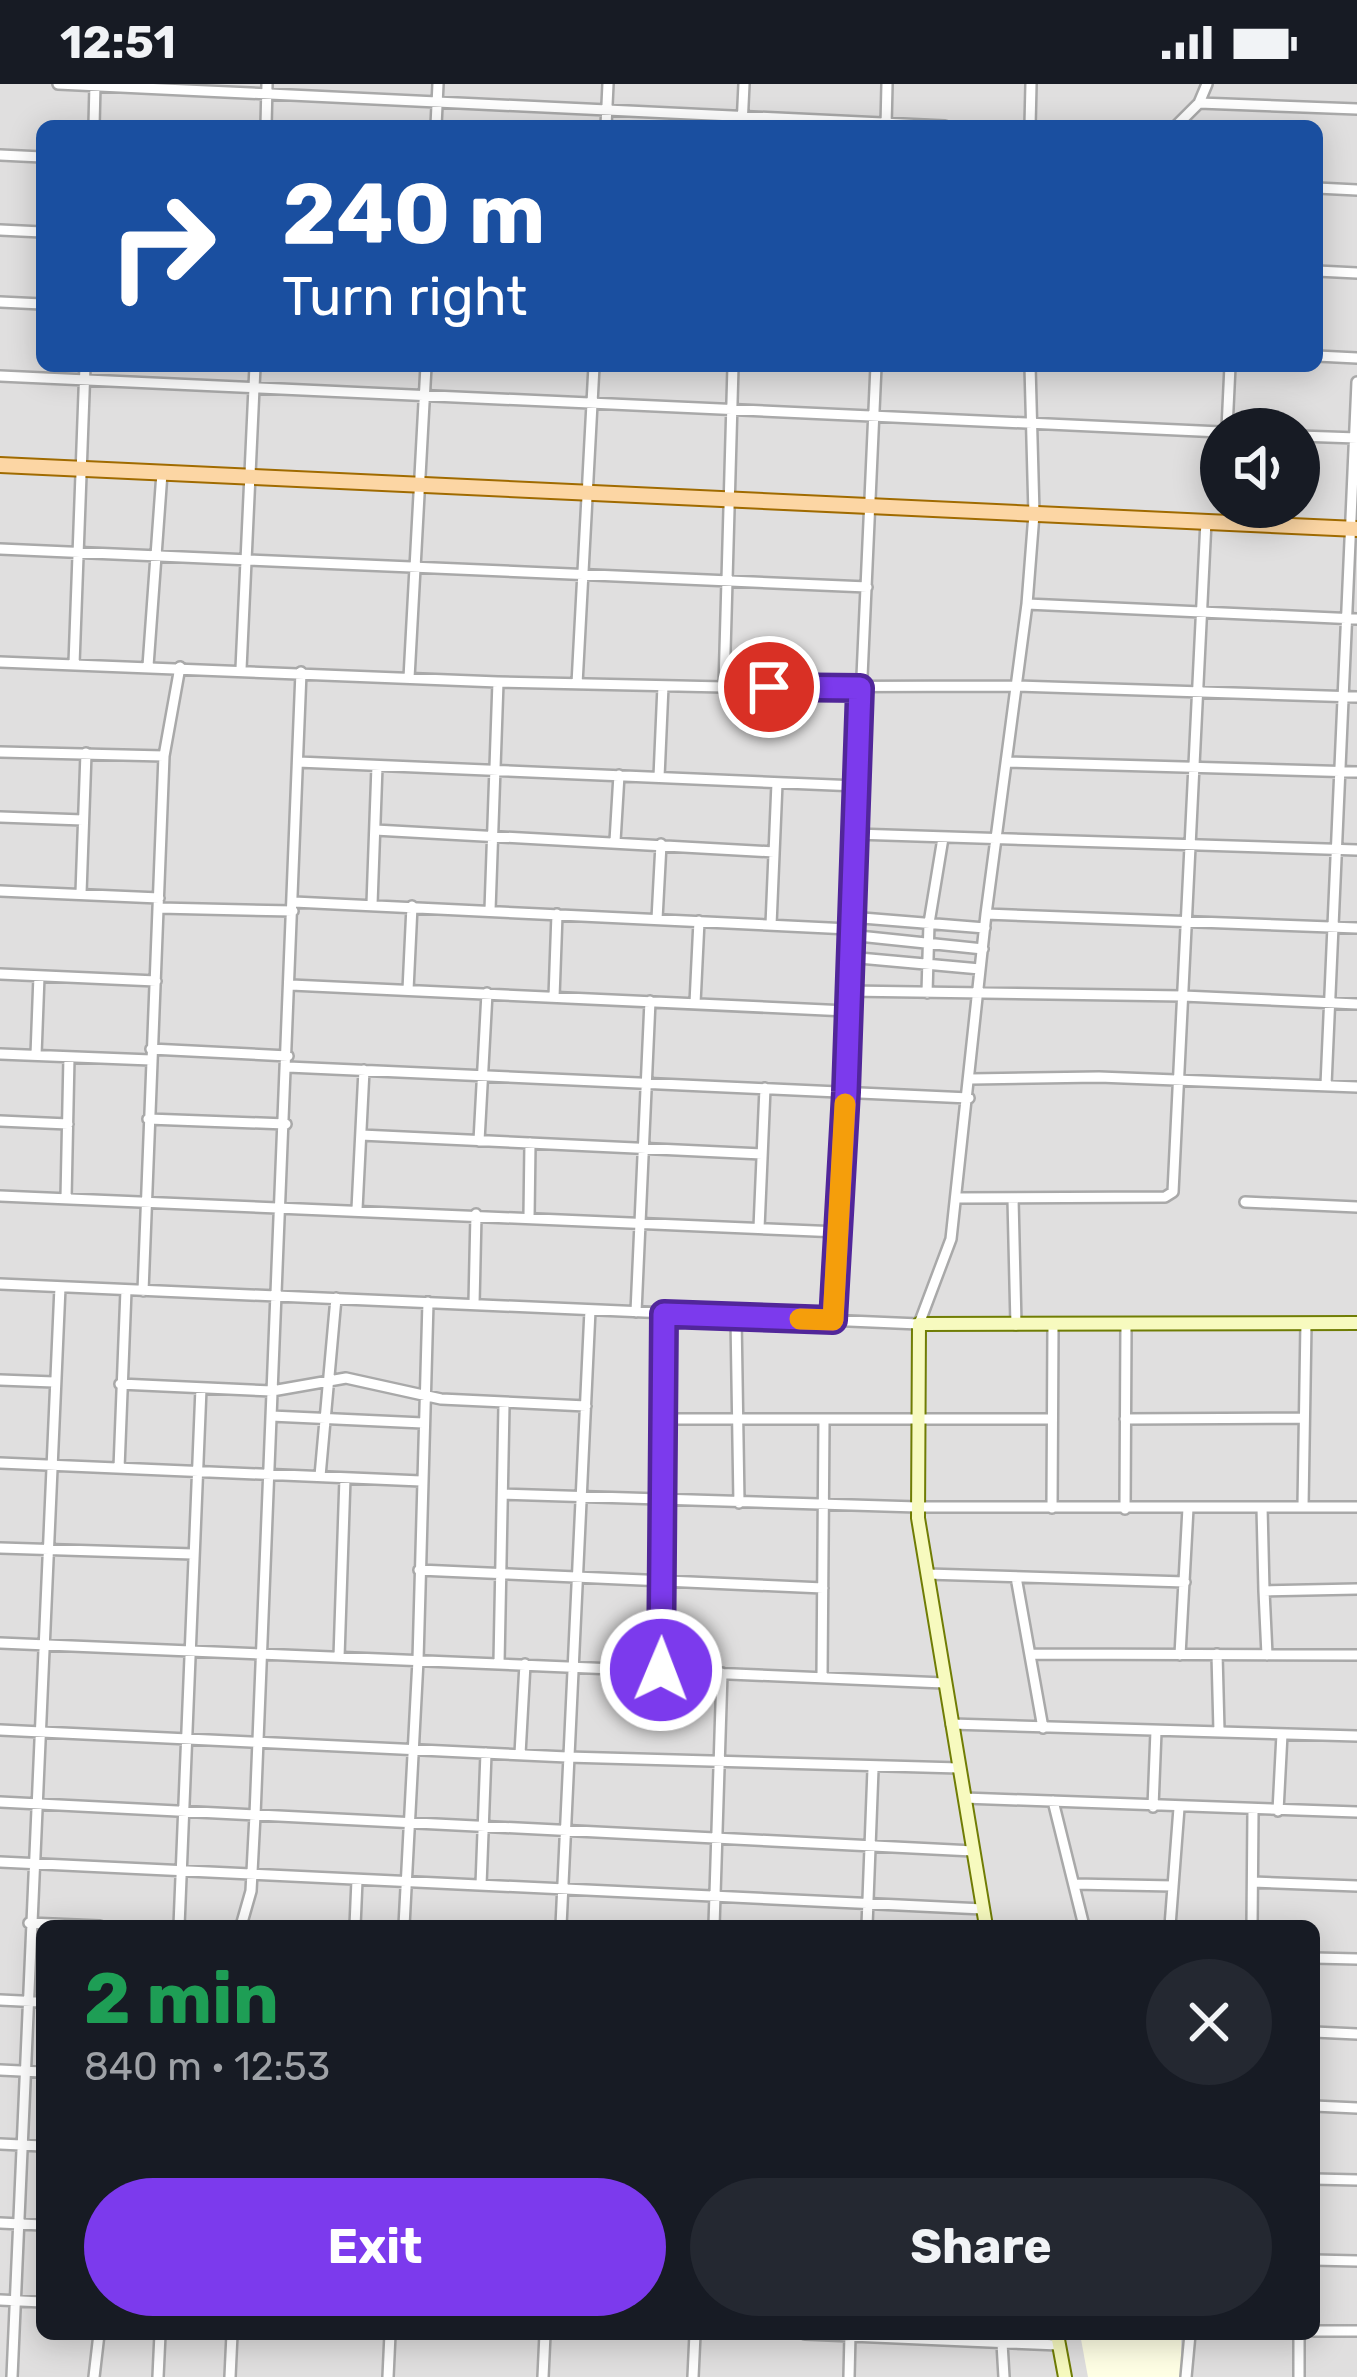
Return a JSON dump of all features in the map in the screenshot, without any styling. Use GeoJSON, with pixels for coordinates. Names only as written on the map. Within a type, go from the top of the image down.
{"type":"FeatureCollection","features":[{"type":"Feature","properties":{"kind":"main road"},"geometry":{"type":"LineString","coordinates":[[0,465],[1034,514],[1200,516]]}},
{"type":"Feature","properties":{"kind":"main road"},"geometry":{"type":"LineString","coordinates":[[1320,525],[1354,528]]}},
{"type":"Feature","properties":{"kind":"street"},"geometry":{"type":"LineString","coordinates":[[58,84],[267,88],[731,120]]}},
{"type":"Feature","properties":{"kind":"street"},"geometry":{"type":"LineString","coordinates":[[436,120],[438,84]]}},
{"type":"Feature","properties":{"kind":"street"},"geometry":{"type":"LineString","coordinates":[[606,120],[608,84]]}},
{"type":"Feature","properties":{"kind":"street"},"geometry":{"type":"LineString","coordinates":[[743,120],[744,84]]}},
{"type":"Feature","properties":{"kind":"street"},"geometry":{"type":"LineString","coordinates":[[886,120],[887,84]]}},
{"type":"Feature","properties":{"kind":"street"},"geometry":{"type":"LineString","coordinates":[[1030,120],[1031,84]]}},
{"type":"Feature","properties":{"kind":"street"},"geometry":{"type":"LineString","coordinates":[[1182,120],[1199,103],[1208,84]]}},
{"type":"Feature","properties":{"kind":"street"},"geometry":{"type":"LineString","coordinates":[[94,120],[95,85]]}},
{"type":"Feature","properties":{"kind":"street"},"geometry":{"type":"LineString","coordinates":[[266,120],[267,88]]}},
{"type":"Feature","properties":{"kind":"street"},"geometry":{"type":"LineString","coordinates":[[1199,103],[1357,109]]}},
{"type":"Feature","properties":{"kind":"street"},"geometry":{"type":"LineString","coordinates":[[0,155],[36,157]]}},
{"type":"Feature","properties":{"kind":"street"},"geometry":{"type":"LineString","coordinates":[[1323,188],[1357,190]]}},
{"type":"Feature","properties":{"kind":"street"},"geometry":{"type":"LineString","coordinates":[[0,230],[36,232]]}},
{"type":"Feature","properties":{"kind":"street"},"geometry":{"type":"LineString","coordinates":[[1323,271],[1357,273]]}},
{"type":"Feature","properties":{"kind":"street"},"geometry":{"type":"LineString","coordinates":[[0,302],[36,304]]}},
{"type":"Feature","properties":{"kind":"street"},"geometry":{"type":"LineString","coordinates":[[1323,356],[1357,358]]}},
{"type":"Feature","properties":{"kind":"street"},"geometry":{"type":"LineString","coordinates":[[74,664],[85,372]]}},
{"type":"Feature","properties":{"kind":"street"},"geometry":{"type":"LineString","coordinates":[[241,669],[255,372]]}},
{"type":"Feature","properties":{"kind":"street"},"geometry":{"type":"LineString","coordinates":[[410,678],[426,372]]}},
{"type":"Feature","properties":{"kind":"street"},"geometry":{"type":"LineString","coordinates":[[577,683],[594,372]]}},
{"type":"Feature","properties":{"kind":"street"},"geometry":{"type":"LineString","coordinates":[[724,687],[734,372]]}},
{"type":"Feature","properties":{"kind":"street"},"geometry":{"type":"LineString","coordinates":[[833,1320],[876,372]]}},
{"type":"Feature","properties":{"kind":"street"},"geometry":{"type":"LineString","coordinates":[[985,1920],[926,1574],[917,1507],[917,1418],[920,1324],[945,1262],[956,1198],[986,914],[1027,604],[1034,514],[1030,372]]}},
{"type":"Feature","properties":{"kind":"street"},"geometry":{"type":"LineString","coordinates":[[1226,408],[1229,372]]}},
{"type":"Feature","properties":{"kind":"street"},"geometry":{"type":"LineString","coordinates":[[0,376],[1200,429]]}},
{"type":"Feature","properties":{"kind":"street"},"geometry":{"type":"LineString","coordinates":[[1326,1085],[1344,696],[1352,618],[1357,382]]}},
{"type":"Feature","properties":{"kind":"street"},"geometry":{"type":"LineString","coordinates":[[1320,437],[1356,438]]}},
{"type":"Feature","properties":{"kind":"street"},"geometry":{"type":"LineString","coordinates":[[148,665],[162,473]]}},
{"type":"Feature","properties":{"kind":"street"},"geometry":{"type":"LineString","coordinates":[[956,1198],[1170,1196],[1175,1188],[1195,692],[1200,612],[1215,528]]}},
{"type":"Feature","properties":{"kind":"street"},"geometry":{"type":"LineString","coordinates":[[0,549],[867,587]]}},
{"type":"Feature","properties":{"kind":"street"},"geometry":{"type":"LineString","coordinates":[[1027,604],[1352,618]]}},
{"type":"Feature","properties":{"kind":"street"},"geometry":{"type":"LineString","coordinates":[[0,662],[498,682],[1017,686],[1357,697]]}},
{"type":"Feature","properties":{"kind":"street"},"geometry":{"type":"LineString","coordinates":[[143,1291],[164,756],[180,668]]}},
{"type":"Feature","properties":{"kind":"street"},"geometry":{"type":"LineString","coordinates":[[242,1920],[252,1874],[255,1815],[301,672]]}},
{"type":"Feature","properties":{"kind":"street"},"geometry":{"type":"LineString","coordinates":[[490,910],[498,682]]}},
{"type":"Feature","properties":{"kind":"street"},"geometry":{"type":"LineString","coordinates":[[659,777],[663,686]]}},
{"type":"Feature","properties":{"kind":"street"},"geometry":{"type":"LineString","coordinates":[[0,752],[164,756]]}},
{"type":"Feature","properties":{"kind":"street"},"geometry":{"type":"LineString","coordinates":[[81,893],[86,753]]}},
{"type":"Feature","properties":{"kind":"street"},"geometry":{"type":"LineString","coordinates":[[298,762],[857,786]]}},
{"type":"Feature","properties":{"kind":"street"},"geometry":{"type":"LineString","coordinates":[[1008,762],[1357,772]]}},
{"type":"Feature","properties":{"kind":"street"},"geometry":{"type":"LineString","coordinates":[[372,904],[377,766]]}},
{"type":"Feature","properties":{"kind":"street"},"geometry":{"type":"LineString","coordinates":[[614,841],[620,776]]}},
{"type":"Feature","properties":{"kind":"street"},"geometry":{"type":"LineString","coordinates":[[771,925],[778,783]]}},
{"type":"Feature","properties":{"kind":"street"},"geometry":{"type":"LineString","coordinates":[[0,817],[83,820]]}},
{"type":"Feature","properties":{"kind":"street"},"geometry":{"type":"LineString","coordinates":[[375,830],[774,851]]}},
{"type":"Feature","properties":{"kind":"street"},"geometry":{"type":"LineString","coordinates":[[855,834],[1357,850]]}},
{"type":"Feature","properties":{"kind":"street"},"geometry":{"type":"LineString","coordinates":[[927,993],[929,923],[944,838]]}},
{"type":"Feature","properties":{"kind":"street"},"geometry":{"type":"LineString","coordinates":[[657,919],[662,844]]}},
{"type":"Feature","properties":{"kind":"street"},"geometry":{"type":"LineString","coordinates":[[0,891],[81,893],[159,903],[372,904],[771,925],[983,949]]}},
{"type":"Feature","properties":{"kind":"street"},"geometry":{"type":"LineString","coordinates":[[408,990],[412,906]]}},
{"type":"Feature","properties":{"kind":"street"},"geometry":{"type":"LineString","coordinates":[[554,997],[557,914]]}},
{"type":"Feature","properties":{"kind":"street"},"geometry":{"type":"LineString","coordinates":[[986,914],[1357,928]]}},
{"type":"Feature","properties":{"kind":"street"},"geometry":{"type":"LineString","coordinates":[[850,917],[986,928]]}},
{"type":"Feature","properties":{"kind":"street"},"geometry":{"type":"LineString","coordinates":[[695,1003],[699,921]]}},
{"type":"Feature","properties":{"kind":"street"},"geometry":{"type":"LineString","coordinates":[[848,957],[980,969]]}},
{"type":"Feature","properties":{"kind":"street"},"geometry":{"type":"LineString","coordinates":[[0,974],[156,981]]}},
{"type":"Feature","properties":{"kind":"street"},"geometry":{"type":"LineString","coordinates":[[36,1055],[39,976]]}},
{"type":"Feature","properties":{"kind":"street"},"geometry":{"type":"LineString","coordinates":[[290,985],[847,1011]]}},
{"type":"Feature","properties":{"kind":"street"},"geometry":{"type":"LineString","coordinates":[[848,991],[1357,1004]]}},
{"type":"Feature","properties":{"kind":"street"},"geometry":{"type":"LineString","coordinates":[[479,1141],[487,994]]}},
{"type":"Feature","properties":{"kind":"street"},"geometry":{"type":"LineString","coordinates":[[636,1312],[650,1001]]}},
{"type":"Feature","properties":{"kind":"street"},"geometry":{"type":"LineString","coordinates":[[0,1054],[288,1061],[364,1070],[969,1099]]}},
{"type":"Feature","properties":{"kind":"street"},"geometry":{"type":"LineString","coordinates":[[66,1198],[69,1057]]}},
{"type":"Feature","properties":{"kind":"street"},"geometry":{"type":"LineString","coordinates":[[357,1209],[364,1070]]}},
{"type":"Feature","properties":{"kind":"street"},"geometry":{"type":"LineString","coordinates":[[971,1079],[1357,1087]]}},
{"type":"Feature","properties":{"kind":"street"},"geometry":{"type":"LineString","coordinates":[[759,1228],[765,1088]]}},
{"type":"Feature","properties":{"kind":"street"},"geometry":{"type":"LineString","coordinates":[[148,1119],[286,1124]]}},
{"type":"Feature","properties":{"kind":"street"},"geometry":{"type":"LineString","coordinates":[[0,1121],[68,1124]]}},
{"type":"Feature","properties":{"kind":"street"},"geometry":{"type":"LineString","coordinates":[[361,1135],[762,1154]]}},
{"type":"Feature","properties":{"kind":"street"},"geometry":{"type":"LineString","coordinates":[[529,1216],[530,1143]]}},
{"type":"Feature","properties":{"kind":"street"},"geometry":{"type":"LineString","coordinates":[[0,1196],[839,1232]]}},
{"type":"Feature","properties":{"kind":"street"},"geometry":{"type":"LineString","coordinates":[[1013,1198],[1016,1325]]}},
{"type":"Feature","properties":{"kind":"street"},"geometry":{"type":"LineString","coordinates":[[1245,1202],[1357,1207]]}},
{"type":"Feature","properties":{"kind":"street"},"geometry":{"type":"LineString","coordinates":[[474,1304],[476,1214]]}},
{"type":"Feature","properties":{"kind":"street"},"geometry":{"type":"LineString","coordinates":[[0,1284],[920,1324],[1357,1323]]}},
{"type":"Feature","properties":{"kind":"street"},"geometry":{"type":"LineString","coordinates":[[12,2377],[60,1287]]}},
{"type":"Feature","properties":{"kind":"street"},"geometry":{"type":"LineString","coordinates":[[119,1468],[126,1291]]}},
{"type":"Feature","properties":{"kind":"street"},"geometry":{"type":"LineString","coordinates":[[320,1476],[336,1298]]}},
{"type":"Feature","properties":{"kind":"street"},"geometry":{"type":"LineString","coordinates":[[404,1920],[418,1660],[428,1302]]}},
{"type":"Feature","properties":{"kind":"street"},"geometry":{"type":"LineString","coordinates":[[561,1920],[590,1310]]}},
{"type":"Feature","properties":{"kind":"street"},"geometry":{"type":"LineString","coordinates":[[661,1670],[664,1314]]}},
{"type":"Feature","properties":{"kind":"street"},"geometry":{"type":"LineString","coordinates":[[736,1317],[739,1503]]}},
{"type":"Feature","properties":{"kind":"street"},"geometry":{"type":"LineString","coordinates":[[1303,1506],[1306,1323]]}},
{"type":"Feature","properties":{"kind":"street"},"geometry":{"type":"LineString","coordinates":[[1052,1508],[1053,1325]]}},
{"type":"Feature","properties":{"kind":"street"},"geometry":{"type":"LineString","coordinates":[[1125,1509],[1126,1325]]}},
{"type":"Feature","properties":{"kind":"street"},"geometry":{"type":"LineString","coordinates":[[120,1384],[272,1390],[328,1379],[362,1379],[424,1397],[586,1406]]}},
{"type":"Feature","properties":{"kind":"street"},"geometry":{"type":"LineString","coordinates":[[0,1380],[54,1382]]}},
{"type":"Feature","properties":{"kind":"street"},"geometry":{"type":"LineString","coordinates":[[179,1920],[201,1388]]}},
{"type":"Feature","properties":{"kind":"street"},"geometry":{"type":"LineString","coordinates":[[499,1664],[504,1405]]}},
{"type":"Feature","properties":{"kind":"street"},"geometry":{"type":"LineString","coordinates":[[271,1416],[423,1423]]}},
{"type":"Feature","properties":{"kind":"street"},"geometry":{"type":"LineString","coordinates":[[1125,1419],[1304,1418]]}},
{"type":"Feature","properties":{"kind":"street"},"geometry":{"type":"LineString","coordinates":[[663,1419],[1052,1419]]}},
{"type":"Feature","properties":{"kind":"street"},"geometry":{"type":"LineString","coordinates":[[822,1677],[824,1420]]}},
{"type":"Feature","properties":{"kind":"street"},"geometry":{"type":"LineString","coordinates":[[0,1463],[421,1481]]}},
{"type":"Feature","properties":{"kind":"street"},"geometry":{"type":"LineString","coordinates":[[339,1657],[345,1478]]}},
{"type":"Feature","properties":{"kind":"street"},"geometry":{"type":"LineString","coordinates":[[502,1494],[917,1507],[1357,1507]]}},
{"type":"Feature","properties":{"kind":"street"},"geometry":{"type":"LineString","coordinates":[[1262,1507],[1267,1654]]}},
{"type":"Feature","properties":{"kind":"street"},"geometry":{"type":"LineString","coordinates":[[1180,1654],[1189,1508]]}},
{"type":"Feature","properties":{"kind":"street"},"geometry":{"type":"LineString","coordinates":[[0,1548],[193,1554]]}},
{"type":"Feature","properties":{"kind":"street"},"geometry":{"type":"LineString","coordinates":[[419,1570],[823,1588]]}},
{"type":"Feature","properties":{"kind":"street"},"geometry":{"type":"LineString","coordinates":[[926,1574],[1185,1582]]}},
{"type":"Feature","properties":{"kind":"street"},"geometry":{"type":"LineString","coordinates":[[1016,1577],[1042,1728]]}},
{"type":"Feature","properties":{"kind":"street"},"geometry":{"type":"LineString","coordinates":[[1264,1591],[1357,1589]]}},
{"type":"Feature","properties":{"kind":"street"},"geometry":{"type":"LineString","coordinates":[[0,1643],[944,1683]]}},
{"type":"Feature","properties":{"kind":"street"},"geometry":{"type":"LineString","coordinates":[[1030,1654],[1357,1655]]}},
{"type":"Feature","properties":{"kind":"street"},"geometry":{"type":"LineString","coordinates":[[1217,1654],[1220,1732]]}},
{"type":"Feature","properties":{"kind":"street"},"geometry":{"type":"LineString","coordinates":[[520,1754],[525,1664]]}},
{"type":"Feature","properties":{"kind":"street"},"geometry":{"type":"LineString","coordinates":[[714,1920],[722,1673]]}},
{"type":"Feature","properties":{"kind":"street"},"geometry":{"type":"LineString","coordinates":[[951,1724],[1357,1736]]}},
{"type":"Feature","properties":{"kind":"street"},"geometry":{"type":"LineString","coordinates":[[0,1730],[567,1757],[959,1768]]}},
{"type":"Feature","properties":{"kind":"street"},"geometry":{"type":"LineString","coordinates":[[1154,1807],[1156,1731]]}},
{"type":"Feature","properties":{"kind":"street"},"geometry":{"type":"LineString","coordinates":[[1278,1811],[1282,1734]]}},
{"type":"Feature","properties":{"kind":"street"},"geometry":{"type":"LineString","coordinates":[[481,1885],[487,1753]]}},
{"type":"Feature","properties":{"kind":"street"},"geometry":{"type":"LineString","coordinates":[[867,1920],[873,1769]]}},
{"type":"Feature","properties":{"kind":"street"},"geometry":{"type":"LineString","coordinates":[[964,1798],[1357,1812]]}},
{"type":"Feature","properties":{"kind":"street"},"geometry":{"type":"LineString","coordinates":[[1053,1801],[1083,1920]]}},
{"type":"Feature","properties":{"kind":"street"},"geometry":{"type":"LineString","coordinates":[[0,1802],[973,1851]]}},
{"type":"Feature","properties":{"kind":"street"},"geometry":{"type":"LineString","coordinates":[[1170,1920],[1179,1808]]}},
{"type":"Feature","properties":{"kind":"street"},"geometry":{"type":"LineString","coordinates":[[1252,1920],[1253,1811]]}},
{"type":"Feature","properties":{"kind":"street"},"geometry":{"type":"LineString","coordinates":[[0,1862],[983,1910]]}},
{"type":"Feature","properties":{"kind":"street"},"geometry":{"type":"LineString","coordinates":[[355,1920],[358,1880]]}},
{"type":"Feature","properties":{"kind":"street"},"geometry":{"type":"LineString","coordinates":[[1253,1882],[1357,1886]]}},
{"type":"Feature","properties":{"kind":"street"},"geometry":{"type":"LineString","coordinates":[[1074,1884],[1173,1886]]}},
{"type":"Feature","properties":{"kind":"street"},"geometry":{"type":"LineString","coordinates":[[29,1923],[36,1923]]}},
{"type":"Feature","properties":{"kind":"street"},"geometry":{"type":"LineString","coordinates":[[1320,1958],[1357,1960]]}},
{"type":"Feature","properties":{"kind":"street"},"geometry":{"type":"LineString","coordinates":[[0,2000],[36,2002]]}},
{"type":"Feature","properties":{"kind":"street"},"geometry":{"type":"LineString","coordinates":[[1320,2032],[1357,2034]]}},
{"type":"Feature","properties":{"kind":"street"},"geometry":{"type":"LineString","coordinates":[[0,2070],[36,2072]]}},
{"type":"Feature","properties":{"kind":"street"},"geometry":{"type":"LineString","coordinates":[[1320,2106],[1357,2108]]}},
{"type":"Feature","properties":{"kind":"street"},"geometry":{"type":"LineString","coordinates":[[0,2144],[36,2146]]}},
{"type":"Feature","properties":{"kind":"street"},"geometry":{"type":"LineString","coordinates":[[1320,2180],[1357,2180]]}},
{"type":"Feature","properties":{"kind":"street"},"geometry":{"type":"LineString","coordinates":[[0,2223],[36,2225]]}},
{"type":"Feature","properties":{"kind":"street"},"geometry":{"type":"LineString","coordinates":[[1320,2260],[1357,2261]]}},
{"type":"Feature","properties":{"kind":"street"},"geometry":{"type":"LineString","coordinates":[[0,2300],[36,2302]]}},
{"type":"Feature","properties":{"kind":"street"},"geometry":{"type":"LineString","coordinates":[[1320,2331],[1357,2331]]}},
{"type":"Feature","properties":{"kind":"street"},"geometry":{"type":"LineString","coordinates":[[94,2377],[98,2340]]}},
{"type":"Feature","properties":{"kind":"street"},"geometry":{"type":"LineString","coordinates":[[158,2377],[160,2340]]}},
{"type":"Feature","properties":{"kind":"street"},"geometry":{"type":"LineString","coordinates":[[230,2377],[232,2340]]}},
{"type":"Feature","properties":{"kind":"street"},"geometry":{"type":"LineString","coordinates":[[388,2377],[390,2340]]}},
{"type":"Feature","properties":{"kind":"street"},"geometry":{"type":"LineString","coordinates":[[543,2377],[545,2340]]}},
{"type":"Feature","properties":{"kind":"street"},"geometry":{"type":"LineString","coordinates":[[693,2377],[695,2340]]}},
{"type":"Feature","properties":{"kind":"street"},"geometry":{"type":"LineString","coordinates":[[849,2377],[850,2340]]}},
{"type":"Feature","properties":{"kind":"street"},"geometry":{"type":"LineString","coordinates":[[944,2340],[1058,2340],[1065,2377]]}},
{"type":"Feature","properties":{"kind":"street"},"geometry":{"type":"LineString","coordinates":[[1186,2377],[1189,2340]]}},
{"type":"Feature","properties":{"kind":"street"},"geometry":{"type":"LineString","coordinates":[[1299,2340],[1299,2377]]}},
{"type":"Feature","properties":{"kind":"street"},"geometry":{"type":"LineString","coordinates":[[1001,2343],[1004,2377]]}},
{"type":"Feature","properties":{"kind":"shaded area"},"geometry":{"type":"Polygon","coordinates":[[[0,84],[1357,84],[1357,2377],[0,2377],[0,84]]]}},
{"type":"Feature","properties":{"kind":"shaded area"},"geometry":{"type":"Polygon","coordinates":[[[1081,2340],[1181,2340],[1181,2377],[1088,2377],[1081,2340]]]}},
{"type":"Feature","properties":{"kind":"slow traffic"},"geometry":{"type":"LineString","coordinates":[[800,1319],[833,1320],[845,1104]]}},
{"type":"Feature","properties":{"kind":"route"},"geometry":{"type":"LineString","coordinates":[[661,1670],[664,1314],[833,1320],[860,688],[769,687]]}}]}
